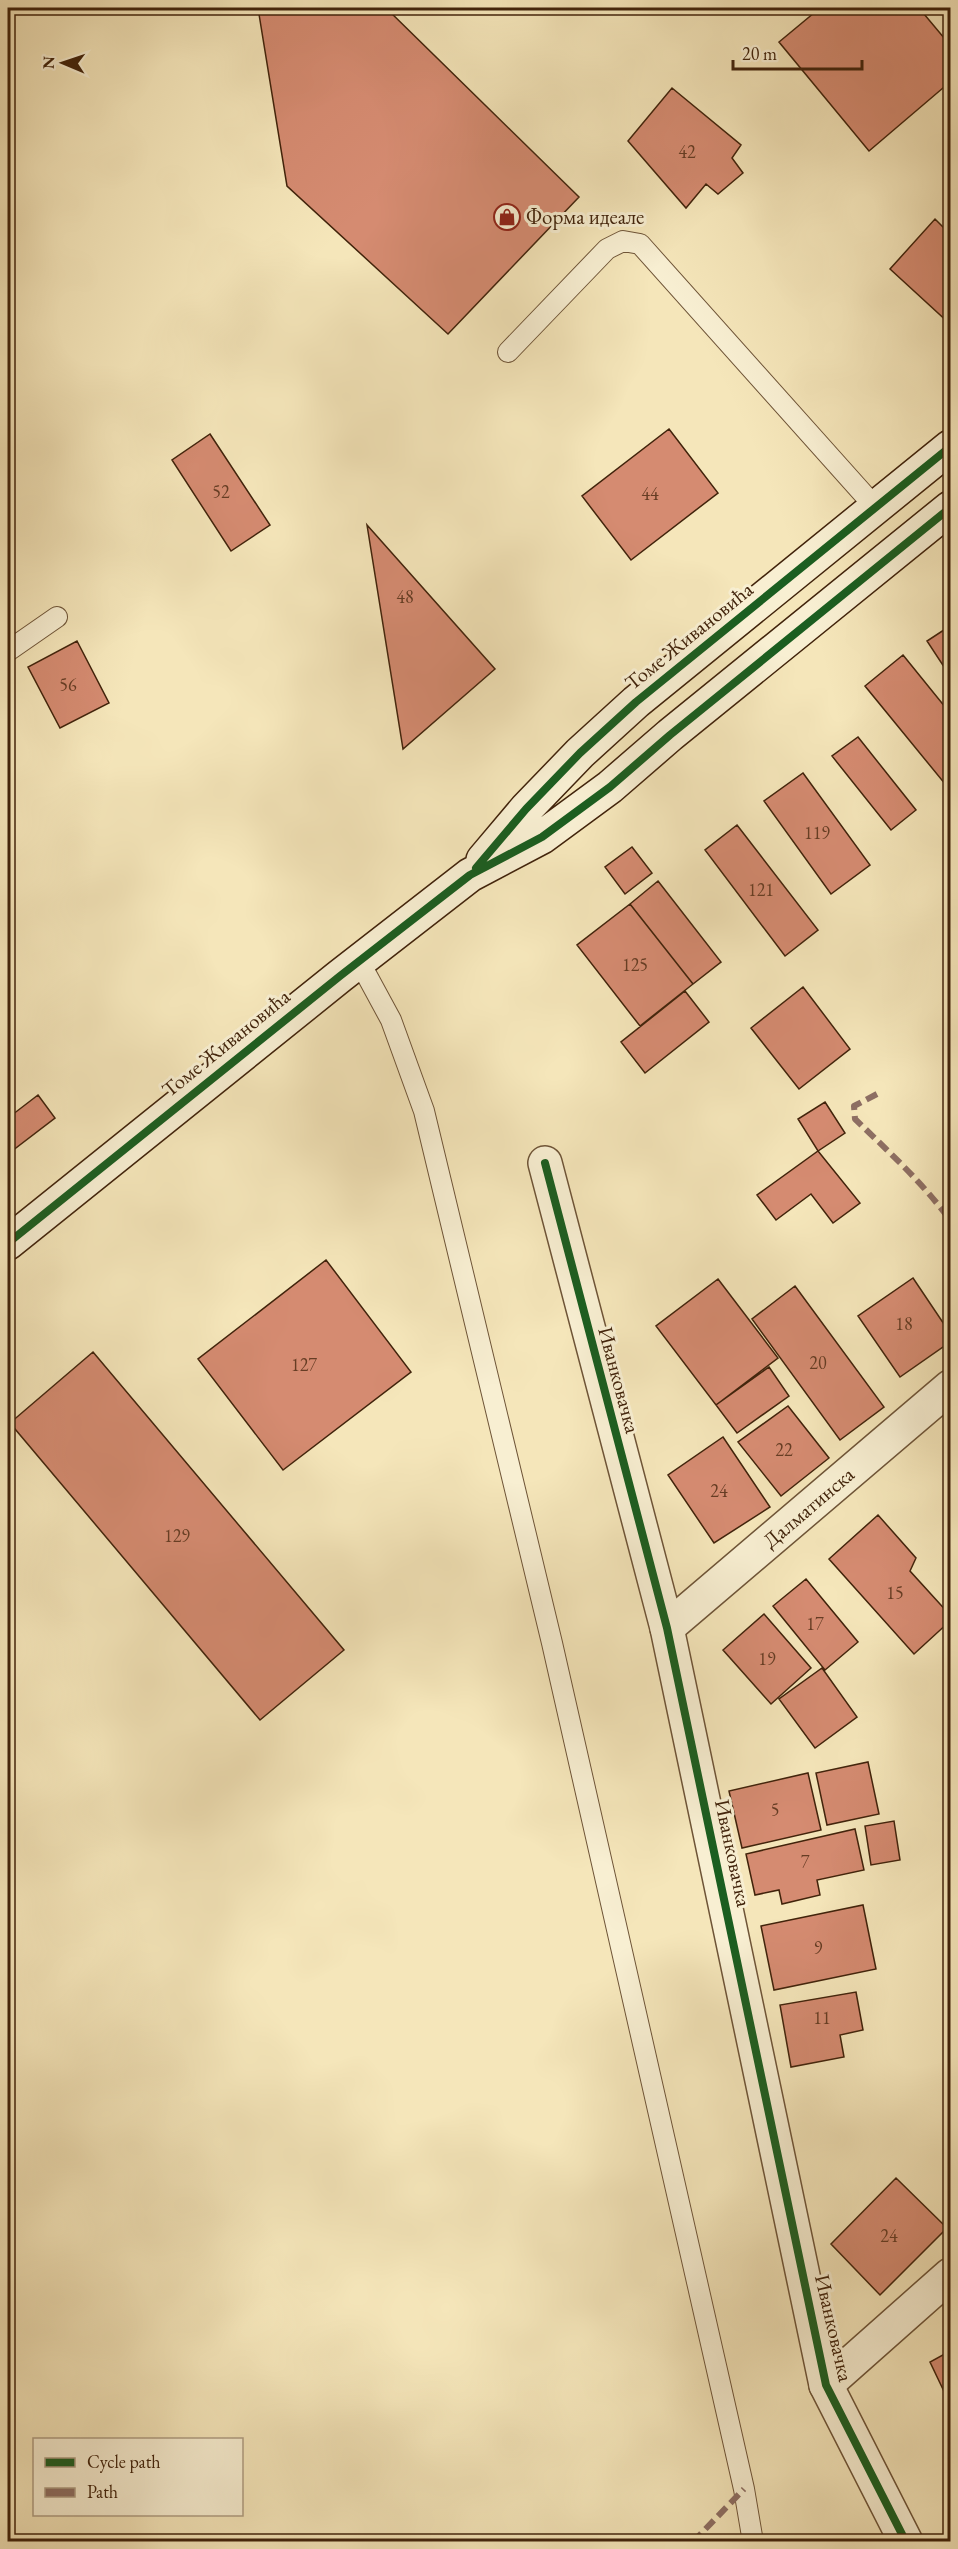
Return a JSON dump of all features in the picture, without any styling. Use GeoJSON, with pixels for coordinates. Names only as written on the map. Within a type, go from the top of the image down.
{"type":"FeatureCollection","features":[{"type":"Feature","properties":{"kind":"street","name":"Томе Живановића"},"geometry":{"type":"LineString","coordinates":[[470,875],[526,809],[588,746],[735,620],[951,447]]}},
{"type":"Feature","properties":{"kind":"street","name":"Томе Живановића"},"geometry":{"type":"LineString","coordinates":[[8,1243],[359,961],[470,875],[542,837],[610,787],[670,735],[951,508]]}},
{"type":"Feature","properties":{"kind":"street","name":"Иванковачка"},"geometry":{"type":"LineString","coordinates":[[545,1163],[667,1628],[826,2385],[906,2541]]}},
{"type":"Feature","properties":{"kind":"street","name":"Далматинска"},"geometry":{"type":"LineString","coordinates":[[667,1628],[951,1387]]}},
{"type":"Feature","properties":{"kind":"street"},"geometry":{"type":"LineString","coordinates":[[826,2385],[951,2274]]}},
{"type":"Feature","properties":{"kind":"lane"},"geometry":{"type":"LineString","coordinates":[[508,352],[607,249],[623,241],[640,244],[876,508]]}},
{"type":"Feature","properties":{"kind":"lane"},"geometry":{"type":"LineString","coordinates":[[8,651],[57,617]]}},
{"type":"Feature","properties":{"kind":"lane"},"geometry":{"type":"LineString","coordinates":[[359,961],[391,1020],[424,1111],[558,1666],[741,2478],[753,2541]]}},
{"type":"Feature","properties":{"kind":"building"},"geometry":{"type":"Polygon","coordinates":[[[258,8],[386,8],[579,197],[448,334],[287,186],[258,8]]]}},
{"type":"Feature","properties":{"kind":"building"},"geometry":{"type":"Polygon","coordinates":[[[820,8],[919,8],[950,45],[950,82],[869,151],[779,42],[820,8]]]}},
{"type":"Feature","properties":{"kind":"building"},"geometry":{"type":"Polygon","coordinates":[[[672,88],[741,145],[732,158],[743,173],[718,194],[706,184],[686,208],[628,141],[672,88]]]}},
{"type":"Feature","properties":{"kind":"building"},"geometry":{"type":"Polygon","coordinates":[[[935,219],[950,234],[950,324],[890,269],[935,219]]]}},
{"type":"Feature","properties":{"kind":"building"},"geometry":{"type":"Polygon","coordinates":[[[669,429],[718,493],[631,560],[582,496],[669,429]]]}},
{"type":"Feature","properties":{"kind":"building"},"geometry":{"type":"Polygon","coordinates":[[[210,434],[270,525],[231,551],[172,460],[210,434]]]}},
{"type":"Feature","properties":{"kind":"building"},"geometry":{"type":"Polygon","coordinates":[[[367,525],[495,669],[403,749],[367,525]]]}},
{"type":"Feature","properties":{"kind":"building"},"geometry":{"type":"Polygon","coordinates":[[[950,626],[950,676],[927,641],[950,626]]]}},
{"type":"Feature","properties":{"kind":"building"},"geometry":{"type":"Polygon","coordinates":[[[77,641],[109,703],[60,728],[28,667],[77,641]]]}},
{"type":"Feature","properties":{"kind":"building"},"geometry":{"type":"Polygon","coordinates":[[[903,655],[950,713],[950,790],[865,686],[903,655]]]}},
{"type":"Feature","properties":{"kind":"building"},"geometry":{"type":"Polygon","coordinates":[[[858,737],[916,810],[891,830],[832,756],[858,737]]]}},
{"type":"Feature","properties":{"kind":"building"},"geometry":{"type":"Polygon","coordinates":[[[803,773],[870,865],[831,894],[764,801],[803,773]]]}},
{"type":"Feature","properties":{"kind":"building"},"geometry":{"type":"Polygon","coordinates":[[[737,825],[818,930],[785,956],[705,850],[737,825]]]}},
{"type":"Feature","properties":{"kind":"building"},"geometry":{"type":"Polygon","coordinates":[[[632,847],[652,873],[625,894],[605,867],[632,847]]]}},
{"type":"Feature","properties":{"kind":"building"},"geometry":{"type":"Polygon","coordinates":[[[658,881],[721,962],[693,984],[630,904],[658,881]]]}},
{"type":"Feature","properties":{"kind":"building"},"geometry":{"type":"Polygon","coordinates":[[[630,904],[693,984],[640,1026],[577,945],[630,904]]]}},
{"type":"Feature","properties":{"kind":"building"},"geometry":{"type":"Polygon","coordinates":[[[803,987],[850,1049],[799,1089],[751,1028],[803,987]]]}},
{"type":"Feature","properties":{"kind":"building"},"geometry":{"type":"Polygon","coordinates":[[[685,991],[709,1022],[645,1073],[621,1042],[685,991]]]}},
{"type":"Feature","properties":{"kind":"building"},"geometry":{"type":"Polygon","coordinates":[[[38,1095],[55,1118],[8,1154],[8,1118],[38,1095]]]}},
{"type":"Feature","properties":{"kind":"building"},"geometry":{"type":"Polygon","coordinates":[[[825,1102],[845,1133],[818,1151],[798,1119],[825,1102]]]}},
{"type":"Feature","properties":{"kind":"building"},"geometry":{"type":"Polygon","coordinates":[[[818,1151],[860,1203],[833,1223],[811,1194],[776,1220],[757,1195],[818,1151]]]}},
{"type":"Feature","properties":{"kind":"building"},"geometry":{"type":"Polygon","coordinates":[[[326,1260],[411,1372],[283,1470],[198,1359],[326,1260]]]}},
{"type":"Feature","properties":{"kind":"building"},"geometry":{"type":"Polygon","coordinates":[[[913,1278],[950,1333],[950,1342],[900,1377],[858,1316],[913,1278]]]}},
{"type":"Feature","properties":{"kind":"building"},"geometry":{"type":"Polygon","coordinates":[[[718,1279],[778,1358],[716,1405],[656,1326],[718,1279]]]}},
{"type":"Feature","properties":{"kind":"building"},"geometry":{"type":"Polygon","coordinates":[[[795,1286],[884,1407],[840,1440],[752,1319],[795,1286]]]}},
{"type":"Feature","properties":{"kind":"building"},"geometry":{"type":"Polygon","coordinates":[[[93,1352],[344,1650],[260,1720],[10,1423],[93,1352]]]}},
{"type":"Feature","properties":{"kind":"building"},"geometry":{"type":"Polygon","coordinates":[[[769,1367],[789,1396],[737,1433],[716,1405],[769,1367]]]}},
{"type":"Feature","properties":{"kind":"building"},"geometry":{"type":"Polygon","coordinates":[[[788,1406],[829,1458],[781,1496],[738,1442],[788,1406]]]}},
{"type":"Feature","properties":{"kind":"building"},"geometry":{"type":"Polygon","coordinates":[[[723,1437],[770,1507],[714,1543],[668,1475],[723,1437]]]}},
{"type":"Feature","properties":{"kind":"building"},"geometry":{"type":"Polygon","coordinates":[[[878,1515],[916,1558],[910,1571],[950,1615],[950,1621],[914,1654],[829,1559],[878,1515]]]}},
{"type":"Feature","properties":{"kind":"building"},"geometry":{"type":"Polygon","coordinates":[[[806,1579],[858,1642],[825,1670],[773,1606],[806,1579]]]}},
{"type":"Feature","properties":{"kind":"building"},"geometry":{"type":"Polygon","coordinates":[[[764,1614],[811,1668],[771,1704],[723,1650],[764,1614]]]}},
{"type":"Feature","properties":{"kind":"building"},"geometry":{"type":"Polygon","coordinates":[[[822,1668],[857,1717],[815,1748],[779,1699],[822,1668]]]}},
{"type":"Feature","properties":{"kind":"building"},"geometry":{"type":"Polygon","coordinates":[[[868,1762],[879,1814],[827,1825],[816,1773],[868,1762]]]}},
{"type":"Feature","properties":{"kind":"building"},"geometry":{"type":"Polygon","coordinates":[[[808,1773],[821,1830],[742,1848],[729,1791],[808,1773]]]}},
{"type":"Feature","properties":{"kind":"building"},"geometry":{"type":"Polygon","coordinates":[[[894,1821],[900,1860],[871,1865],[865,1826],[894,1821]]]}},
{"type":"Feature","properties":{"kind":"building"},"geometry":{"type":"Polygon","coordinates":[[[855,1829],[864,1870],[817,1880],[820,1895],[782,1904],[779,1890],[755,1895],[746,1854],[855,1829]]]}},
{"type":"Feature","properties":{"kind":"building"},"geometry":{"type":"Polygon","coordinates":[[[863,1905],[876,1969],[774,1990],[761,1926],[863,1905]]]}},
{"type":"Feature","properties":{"kind":"building"},"geometry":{"type":"Polygon","coordinates":[[[856,1992],[863,2030],[840,2035],[844,2057],[791,2067],[780,2005],[856,1992]]]}},
{"type":"Feature","properties":{"kind":"building"},"geometry":{"type":"Polygon","coordinates":[[[896,2178],[947,2228],[880,2295],[831,2244],[896,2178]]]}},
{"type":"Feature","properties":{"kind":"building"},"geometry":{"type":"Polygon","coordinates":[[[950,2351],[950,2404],[930,2362],[950,2351]]]}},
{"type":"Feature","properties":{"kind":"marked path"},"geometry":{"type":"LineString","coordinates":[[877,1094],[854,1106],[855,1119],[917,1180],[950,1220]]}},
{"type":"Feature","properties":{"kind":"marked path"},"geometry":{"type":"LineString","coordinates":[[693,2542],[744,2489]]}},
{"type":"Feature","properties":{"kind":"cycle path"},"geometry":{"type":"LineString","coordinates":[[476,868],[526,809],[580,753],[636,702],[950,447]]}},
{"type":"Feature","properties":{"kind":"cycle path"},"geometry":{"type":"LineString","coordinates":[[8,1243],[340,976],[470,875],[542,837],[610,787],[670,735],[950,508]]}},
{"type":"Feature","properties":{"kind":"cycle path"},"geometry":{"type":"LineString","coordinates":[[545,1163],[667,1628],[826,2385],[906,2542]]}},
{"type":"Feature","properties":{"kind":"place","name":"Форма идеале"},"geometry":{"type":"Point","coordinates":[507,217]}}]}
